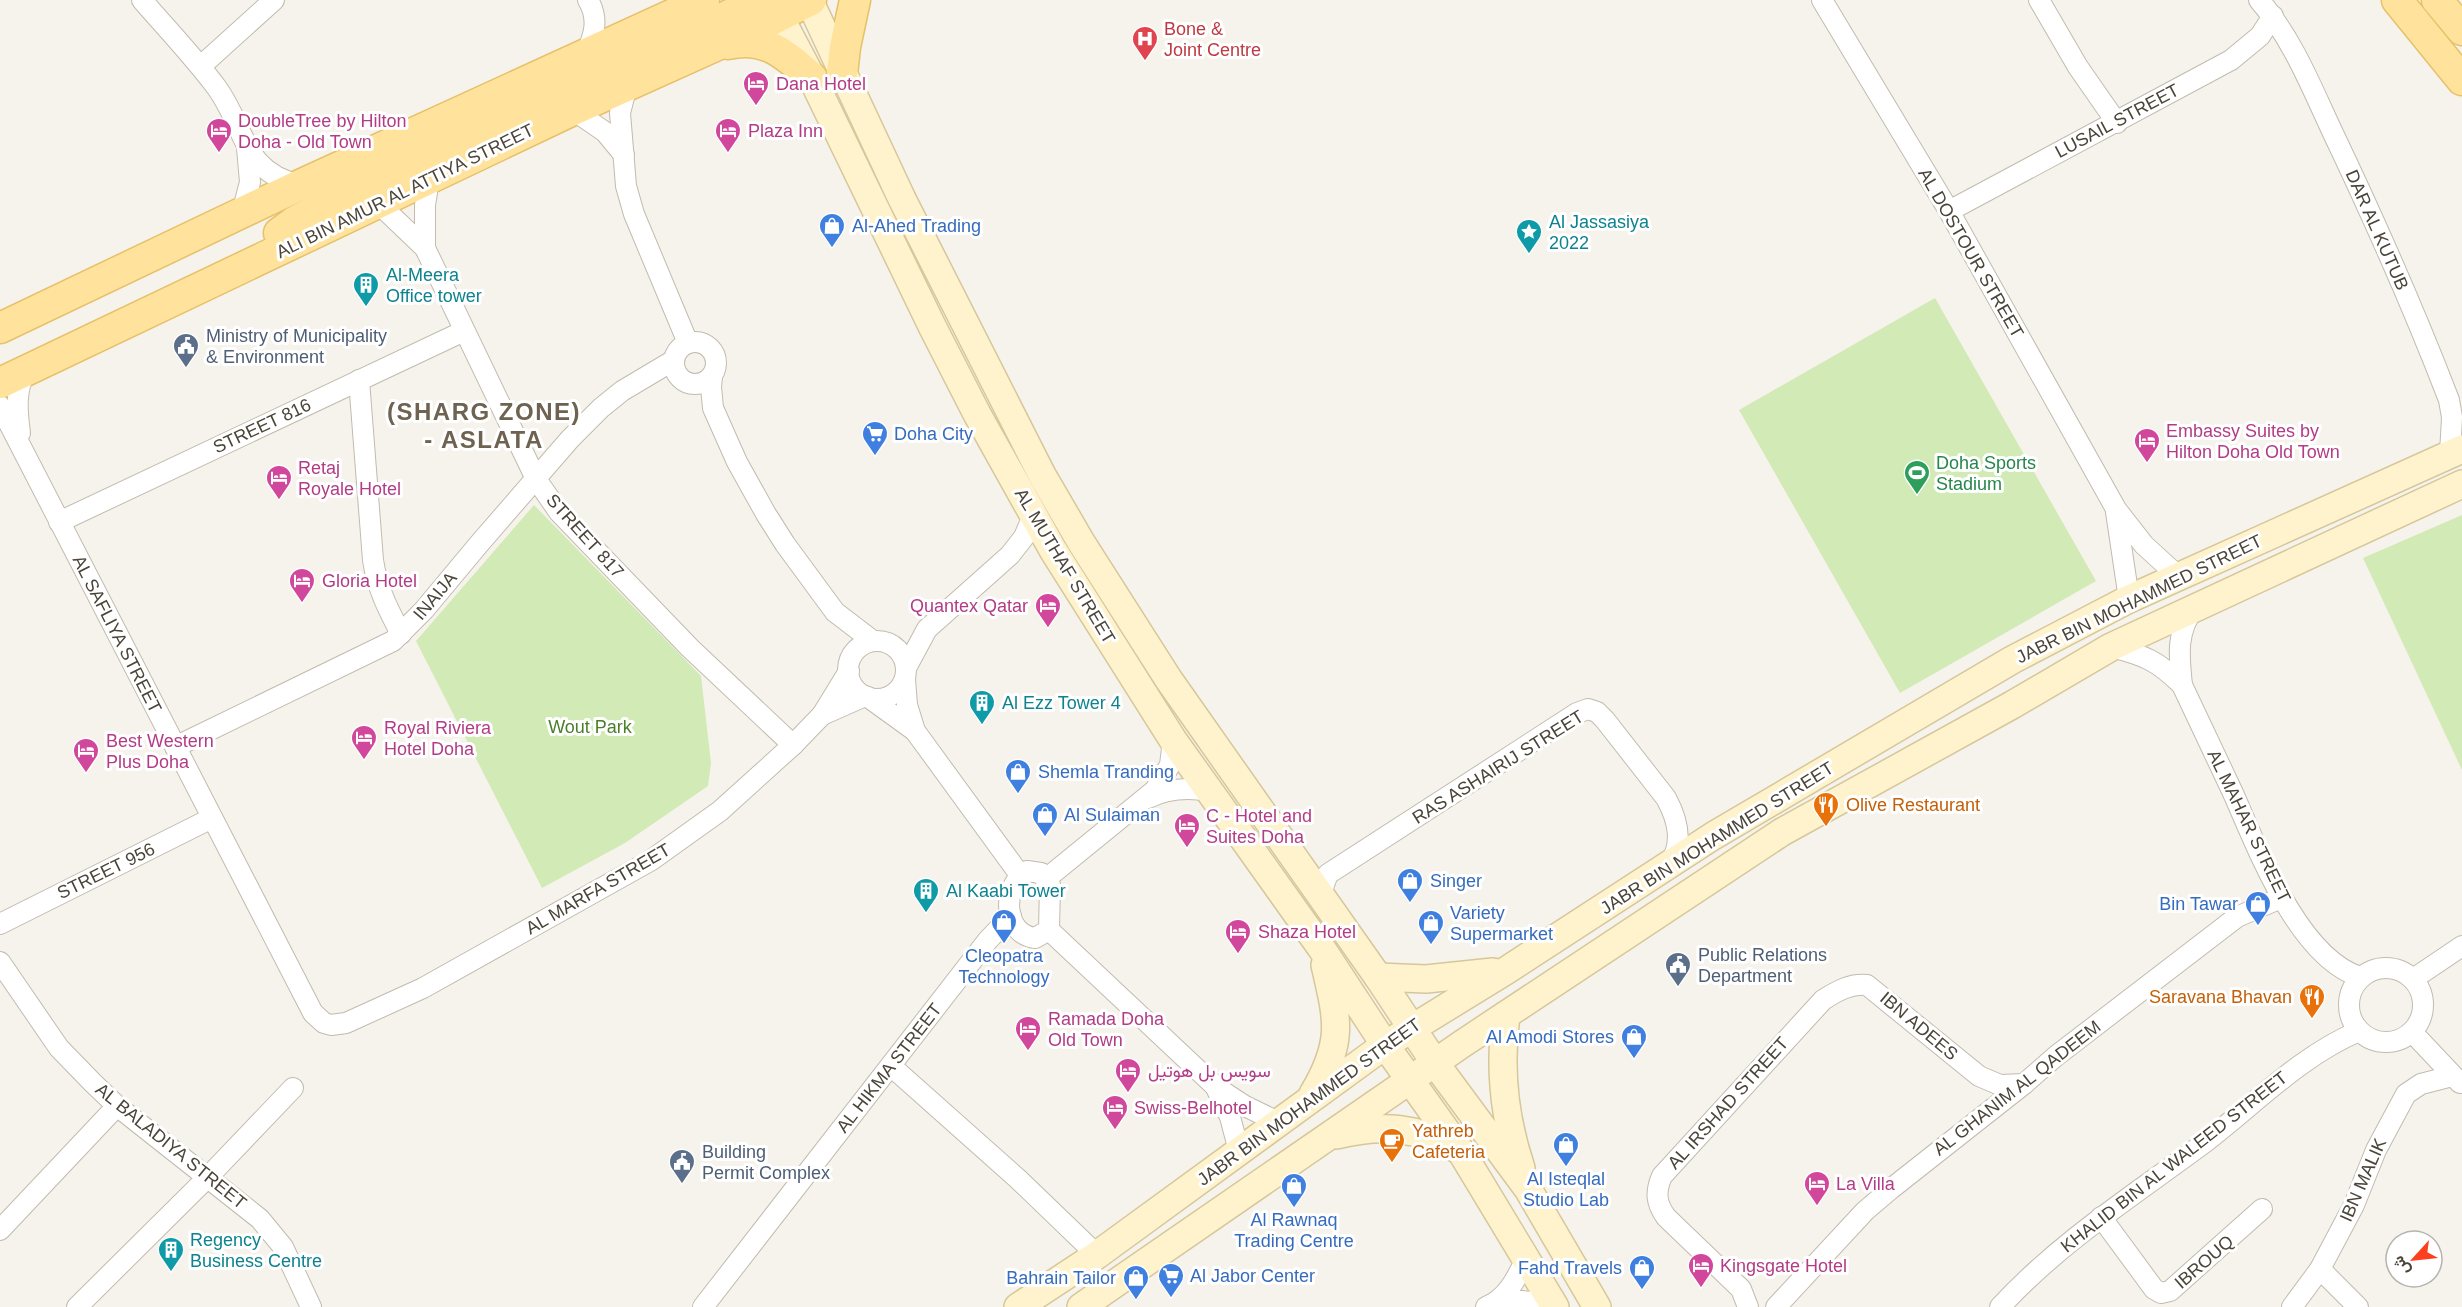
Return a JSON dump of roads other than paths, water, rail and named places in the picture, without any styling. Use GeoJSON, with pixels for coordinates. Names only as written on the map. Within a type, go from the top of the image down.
{"type":"FeatureCollection","features":[{"type":"Feature","properties":{"kind":"main road"},"geometry":{"type":"LineString","coordinates":[[0,328],[30,316],[300,185],[704,0]]}},
{"type":"Feature","properties":{"kind":"main road"},"geometry":{"type":"LineString","coordinates":[[843,74],[845,47],[855,0]]}},
{"type":"Feature","properties":{"kind":"main road"},"geometry":{"type":"LineString","coordinates":[[2397,0],[2462,80]]}},
{"type":"Feature","properties":{"kind":"main road"},"geometry":{"type":"LineString","coordinates":[[2437,0],[2462,30]]}},
{"type":"Feature","properties":{"kind":"main road"},"geometry":{"type":"LineString","coordinates":[[246,267],[280,232],[377,177],[789,3]]}},
{"type":"Feature","properties":{"kind":"main road","name":"ALI BIN AMUR AL ATTIYA STREET"},"geometry":{"type":"LineString","coordinates":[[13,377],[573,110],[713,48],[789,3]]}},
{"type":"Feature","properties":{"kind":"main road"},"geometry":{"type":"LineString","coordinates":[[713,48],[740,41],[760,43],[781,52],[812,78]]}},
{"type":"Feature","properties":{"kind":"street"},"geometry":{"type":"LineString","coordinates":[[142,0],[201,66],[221,95],[247,148],[268,173],[300,185]]}},
{"type":"Feature","properties":{"kind":"street"},"geometry":{"type":"LineString","coordinates":[[201,66],[274,0]]}},
{"type":"Feature","properties":{"kind":"street"},"geometry":{"type":"LineString","coordinates":[[585,54],[591,43],[595,20],[588,0]]}},
{"type":"Feature","properties":{"kind":"street","name":"AL DOSTOUR STREET"},"geometry":{"type":"LineString","coordinates":[[1822,0],[1948,211],[2116,509],[2144,545],[2179,577]]}},
{"type":"Feature","properties":{"kind":"street"},"geometry":{"type":"LineString","coordinates":[[2039,0],[2078,68],[2116,123]]}},
{"type":"Feature","properties":{"kind":"street","name":"DAR AL KUTUB"},"geometry":{"type":"LineString","coordinates":[[2259,0],[2273,16],[2296,56],[2371,213],[2441,380],[2452,417],[2456,451]]}},
{"type":"Feature","properties":{"kind":"street","name":"AL MUTHAF STREET"},"geometry":{"type":"LineString","coordinates":[[789,3],[843,74],[1021,435],[1075,532],[1169,680],[1378,977],[1434,1064],[1528,1189]]}},
{"type":"Feature","properties":{"kind":"street","name":"AL MUTHAF STREET"},"geometry":{"type":"LineString","coordinates":[[789,3],[812,78],[932,326],[1033,516],[1173,740],[1322,949],[1385,1045],[1462,1153],[1554,1305]]}},
{"type":"Feature","properties":{"kind":"street","name":"LUSAIL STREET"},"geometry":{"type":"LineString","coordinates":[[1948,211],[2231,60],[2260,36],[2273,16]]}},
{"type":"Feature","properties":{"kind":"street"},"geometry":{"type":"LineString","coordinates":[[627,85],[620,113],[626,186],[634,214],[688,343]]}},
{"type":"Feature","properties":{"kind":"street"},"geometry":{"type":"LineString","coordinates":[[573,110],[605,132],[624,155]]}},
{"type":"Feature","properties":{"kind":"street"},"geometry":{"type":"LineString","coordinates":[[242,213],[250,182],[247,148]]}},
{"type":"Feature","properties":{"kind":"street","name":"STREET 817"},"geometry":{"type":"LineString","coordinates":[[425,248],[424,205],[429,180]]}},
{"type":"Feature","properties":{"kind":"street","name":"STREET 817"},"geometry":{"type":"LineString","coordinates":[[379,204],[425,248],[536,479],[560,512],[690,648],[794,745]]}},
{"type":"Feature","properties":{"kind":"street"},"geometry":{"type":"LineString","coordinates":[[0,336],[30,316]]}},
{"type":"Feature","properties":{"kind":"street","name":"STREET 816"},"geometry":{"type":"LineString","coordinates":[[59,522],[464,331]]}},
{"type":"Feature","properties":{"kind":"street"},"geometry":{"type":"LineString","coordinates":[[713,408],[674,368],[674,360],[681,347],[688,343],[703,344],[714,354],[716,362],[711,387],[713,408],[736,462],[785,544],[835,612],[877,641],[898,650],[906,673],[907,705],[915,731]]}},
{"type":"Feature","properties":{"kind":"street","name":"INAIJA"},"geometry":{"type":"LineString","coordinates":[[175,747],[387,645],[401,634],[601,408],[622,391],[646,379],[674,360]]}},
{"type":"Feature","properties":{"kind":"street","name":"AL SAFLIYA STREET"},"geometry":{"type":"LineString","coordinates":[[13,377],[20,381],[17,396],[21,445]]}},
{"type":"Feature","properties":{"kind":"street"},"geometry":{"type":"LineString","coordinates":[[686,382],[698,385],[712,377]]}},
{"type":"Feature","properties":{"kind":"street","name":"INAIJA"},"geometry":{"type":"LineString","coordinates":[[646,379],[686,382]]}},
{"type":"Feature","properties":{"kind":"street"},"geometry":{"type":"LineString","coordinates":[[359,380],[373,560],[377,584],[401,634]]}},
{"type":"Feature","properties":{"kind":"street","name":"AL SAFLIYA STREET"},"geometry":{"type":"LineString","coordinates":[[0,406],[313,1012],[324,1023],[331,1025],[346,1023]]}},
{"type":"Feature","properties":{"kind":"street","name":"JABR BIN MOHAMMED STREET"},"geometry":{"type":"LineString","coordinates":[[1018,1307],[1097,1255],[1385,1045],[1507,970],[1713,836],[2012,660],[2129,599],[2456,451]]}},
{"type":"Feature","properties":{"kind":"street","name":"JABR BIN MOHAMMED STREET"},"geometry":{"type":"LineString","coordinates":[[1081,1307],[1506,1015],[1782,832],[2012,705],[2111,647],[2462,484]]}},
{"type":"Feature","properties":{"kind":"street","name":"AL DOSTOUR STREET"},"geometry":{"type":"LineString","coordinates":[[2116,509],[2129,599]]}},
{"type":"Feature","properties":{"kind":"street"},"geometry":{"type":"LineString","coordinates":[[867,697],[880,699],[890,696],[899,689],[927,629],[1010,555],[1024,537],[1033,516]]}},
{"type":"Feature","properties":{"kind":"street"},"geometry":{"type":"LineString","coordinates":[[1010,555],[1033,550],[1053,550]]}},
{"type":"Feature","properties":{"kind":"street","name":"AL MAHAR STREET"},"geometry":{"type":"LineString","coordinates":[[2182,685],[2180,636],[2184,621],[2194,608]]}},
{"type":"Feature","properties":{"kind":"street"},"geometry":{"type":"LineString","coordinates":[[835,612],[857,690],[915,731],[1020,875]]}},
{"type":"Feature","properties":{"kind":"street"},"geometry":{"type":"LineString","coordinates":[[849,666],[855,651],[864,645],[927,629]]}},
{"type":"Feature","properties":{"kind":"street","name":"AL MAHAR STREET"},"geometry":{"type":"LineString","coordinates":[[2111,647],[2142,654],[2162,666],[2182,685],[2281,898],[2306,935],[2344,972],[2360,977]]}},
{"type":"Feature","properties":{"kind":"street","name":"AL MARFA STREET"},"geometry":{"type":"LineString","coordinates":[[346,1023],[423,988],[650,861],[720,812],[794,745],[822,715],[849,666]]}},
{"type":"Feature","properties":{"kind":"street","name":"AL MARFA STREET"},"geometry":{"type":"LineString","coordinates":[[822,715],[867,697]]}},
{"type":"Feature","properties":{"kind":"street","name":"RAS ASHAIRIJ STREET"},"geometry":{"type":"LineString","coordinates":[[1322,899],[1322,890],[1328,874],[1567,720],[1588,709],[1597,712],[1605,720],[1666,798],[1673,811],[1678,840],[1676,855],[1668,866]]}},
{"type":"Feature","properties":{"kind":"street"},"geometry":{"type":"LineString","coordinates":[[1047,878],[1146,799],[1167,772],[1173,740]]}},
{"type":"Feature","properties":{"kind":"street"},"geometry":{"type":"LineString","coordinates":[[1146,799],[1170,789],[1196,788],[1209,791]]}},
{"type":"Feature","properties":{"kind":"street","name":"STREET 956"},"geometry":{"type":"LineString","coordinates":[[0,924],[212,818]]}},
{"type":"Feature","properties":{"kind":"street"},"geometry":{"type":"LineString","coordinates":[[1049,930],[1035,938],[1027,937],[1014,927],[1010,896],[1015,881],[1020,875],[1034,871],[1047,878],[1051,891],[1049,930],[1216,1087],[1245,1106],[1278,1122]]}},
{"type":"Feature","properties":{"kind":"street","name":"AL GHANIM AL QADEEM"},"geometry":{"type":"LineString","coordinates":[[1780,1303],[1865,1211],[2056,1056],[2236,917],[2281,898]]}},
{"type":"Feature","properties":{"kind":"street","name":"AL HIKMA STREET"},"geometry":{"type":"LineString","coordinates":[[703,1307],[988,940],[1011,916]]}},
{"type":"Feature","properties":{"kind":"street"},"geometry":{"type":"LineString","coordinates":[[2413,979],[2462,946]]}},
{"type":"Feature","properties":{"kind":"street"},"geometry":{"type":"LineString","coordinates":[[1309,1100],[1331,1060],[1336,1035],[1335,1010],[1322,949]]}},
{"type":"Feature","properties":{"kind":"street","name":"AL BALADIYA STREET"},"geometry":{"type":"LineString","coordinates":[[0,962],[59,1048],[117,1106],[247,1207],[272,1233],[283,1247],[311,1307]]}},
{"type":"Feature","properties":{"kind":"street"},"geometry":{"type":"LineString","coordinates":[[2387,967],[2401,970],[2413,979],[2421,991],[2424,1006],[2420,1020],[2412,1032],[2400,1040],[2385,1043],[2371,1040],[2359,1031],[2351,1018],[2348,1004],[2351,989],[2360,977],[2372,969],[2387,967]]}},
{"type":"Feature","properties":{"kind":"street"},"geometry":{"type":"LineString","coordinates":[[1378,977],[1457,977],[1507,970]]}},
{"type":"Feature","properties":{"kind":"street","name":"IBN ADEES"},"geometry":{"type":"LineString","coordinates":[[1855,986],[1864,985],[1873,988],[1979,1076],[2000,1085],[2024,1084]]}},
{"type":"Feature","properties":{"kind":"street","name":"AL IRSHAD STREET"},"geometry":{"type":"LineString","coordinates":[[1745,1298],[1666,1217],[1657,1197],[1658,1186],[1662,1176],[1811,1012],[1838,990],[1855,986]]}},
{"type":"Feature","properties":{"kind":"street"},"geometry":{"type":"LineString","coordinates":[[1506,1015],[1502,1044],[1502,1069],[1506,1110],[1515,1150],[1528,1189],[1597,1307]]}},
{"type":"Feature","properties":{"kind":"street","name":"KHALID BIN AL WALEED STREET"},"geometry":{"type":"LineString","coordinates":[[2000,1307],[2053,1256],[2101,1217],[2201,1145],[2313,1055],[2359,1031]]}},
{"type":"Feature","properties":{"kind":"street"},"geometry":{"type":"LineString","coordinates":[[2412,1032],[2457,1080]]}},
{"type":"Feature","properties":{"kind":"street"},"geometry":{"type":"LineString","coordinates":[[891,1066],[1018,1179],[1097,1255]]}},
{"type":"Feature","properties":{"kind":"street"},"geometry":{"type":"LineString","coordinates":[[1979,1076],[1986,1093],[1986,1113]]}},
{"type":"Feature","properties":{"kind":"street","name":"IBN MALIK"},"geometry":{"type":"LineString","coordinates":[[2292,1307],[2320,1269],[2354,1205],[2376,1150],[2406,1094],[2421,1084],[2457,1080]]}},
{"type":"Feature","properties":{"kind":"street"},"geometry":{"type":"LineString","coordinates":[[1216,1087],[1230,1117],[1239,1151]]}},
{"type":"Feature","properties":{"kind":"street"},"geometry":{"type":"LineString","coordinates":[[77,1307],[207,1178],[293,1088]]}},
{"type":"Feature","properties":{"kind":"street"},"geometry":{"type":"LineString","coordinates":[[0,1230],[117,1106]]}},
{"type":"Feature","properties":{"kind":"street"},"geometry":{"type":"LineString","coordinates":[[1328,1137],[1364,1128],[1401,1129],[1433,1137],[1462,1153]]}},
{"type":"Feature","properties":{"kind":"street","name":"IBROUQ"},"geometry":{"type":"LineString","coordinates":[[2101,1217],[2154,1289],[2162,1293],[2170,1291],[2262,1209]]}},
{"type":"Feature","properties":{"kind":"street"},"geometry":{"type":"LineString","coordinates":[[1489,1306],[1514,1284],[1527,1257]]}},
{"type":"Feature","properties":{"kind":"street"},"geometry":{"type":"LineString","coordinates":[[2320,1269],[2358,1307]]}},
{"type":"Feature","properties":{"kind":"street"},"geometry":{"type":"LineString","coordinates":[[1745,1298],[1769,1297],[1780,1303]]}},
{"type":"Feature","properties":{"kind":"street"},"geometry":{"type":"LineString","coordinates":[[1489,1306],[1522,1301],[1554,1305]]}},
{"type":"Feature","properties":{"kind":"place","name":"Bone & Joint Centre"},"geometry":{"type":"Point","coordinates":[1145,62]}},
{"type":"Feature","properties":{"kind":"place","name":"Dana Hotel"},"geometry":{"type":"Point","coordinates":[756,107]}},
{"type":"Feature","properties":{"kind":"place","name":"DoubleTree by Hilton Doha - Old Town"},"geometry":{"type":"Point","coordinates":[219,154]}},
{"type":"Feature","properties":{"kind":"place","name":"Plaza Inn"},"geometry":{"type":"Point","coordinates":[728,154]}},
{"type":"Feature","properties":{"kind":"place","name":"Al-Ahed Trading"},"geometry":{"type":"Point","coordinates":[832,249]}},
{"type":"Feature","properties":{"kind":"place","name":"Al Jassasiya 2022"},"geometry":{"type":"Point","coordinates":[1529,255]}},
{"type":"Feature","properties":{"kind":"place","name":"Al-Meera Office tower"},"geometry":{"type":"Point","coordinates":[366,308]}},
{"type":"Feature","properties":{"kind":"place","name":"Ministry of Municipality & Environment"},"geometry":{"type":"Point","coordinates":[186,369]}},
{"type":"Feature","properties":{"kind":"place","name":"Doha City"},"geometry":{"type":"Point","coordinates":[875,457]}},
{"type":"Feature","properties":{"kind":"place","name":"Embassy Suites by Hilton Doha Old Town"},"geometry":{"type":"Point","coordinates":[2147,464]}},
{"type":"Feature","properties":{"kind":"place","name":"Doha Sports Stadium"},"geometry":{"type":"Point","coordinates":[1917,496]}},
{"type":"Feature","properties":{"kind":"place","name":"Retaj Royale Hotel"},"geometry":{"type":"Point","coordinates":[279,501]}},
{"type":"Feature","properties":{"kind":"place","name":"Gloria Hotel"},"geometry":{"type":"Point","coordinates":[302,604]}},
{"type":"Feature","properties":{"kind":"place","name":"Quantex Qatar"},"geometry":{"type":"Point","coordinates":[1048,629]}},
{"type":"Feature","properties":{"kind":"place","name":"Al Ezz Tower 4"},"geometry":{"type":"Point","coordinates":[982,726]}},
{"type":"Feature","properties":{"kind":"place","name":"Royal Riviera Hotel Doha"},"geometry":{"type":"Point","coordinates":[364,761]}},
{"type":"Feature","properties":{"kind":"place","name":"Best Western Plus Doha"},"geometry":{"type":"Point","coordinates":[86,774]}},
{"type":"Feature","properties":{"kind":"place","name":"Shemla Tranding"},"geometry":{"type":"Point","coordinates":[1018,795]}},
{"type":"Feature","properties":{"kind":"place","name":"Olive Restaurant"},"geometry":{"type":"Point","coordinates":[1826,828]}},
{"type":"Feature","properties":{"kind":"place","name":"Al Sulaiman"},"geometry":{"type":"Point","coordinates":[1045,838]}},
{"type":"Feature","properties":{"kind":"place","name":"C - Hotel and Suites Doha"},"geometry":{"type":"Point","coordinates":[1187,849]}},
{"type":"Feature","properties":{"kind":"place","name":"Singer"},"geometry":{"type":"Point","coordinates":[1410,904]}},
{"type":"Feature","properties":{"kind":"place","name":"Al Kaabi Tower"},"geometry":{"type":"Point","coordinates":[926,914]}},
{"type":"Feature","properties":{"kind":"place","name":"Bin Tawar"},"geometry":{"type":"Point","coordinates":[2258,927]}},
{"type":"Feature","properties":{"kind":"place","name":"Cleopatra Technology"},"geometry":{"type":"Point","coordinates":[1004,945]}},
{"type":"Feature","properties":{"kind":"place","name":"Variety Supermarket"},"geometry":{"type":"Point","coordinates":[1431,946]}},
{"type":"Feature","properties":{"kind":"place","name":"Shaza Hotel"},"geometry":{"type":"Point","coordinates":[1238,955]}},
{"type":"Feature","properties":{"kind":"place","name":"Public Relations Department"},"geometry":{"type":"Point","coordinates":[1678,988]}},
{"type":"Feature","properties":{"kind":"place","name":"Saravana Bhavan"},"geometry":{"type":"Point","coordinates":[2312,1020]}},
{"type":"Feature","properties":{"kind":"place","name":"Ramada Doha Old Town"},"geometry":{"type":"Point","coordinates":[1028,1052]}},
{"type":"Feature","properties":{"kind":"place","name":"Al Amodi Stores"},"geometry":{"type":"Point","coordinates":[1634,1060]}},
{"type":"Feature","properties":{"kind":"place","name":"سويس بل هوتيل"},"geometry":{"type":"Point","coordinates":[1128,1094]}},
{"type":"Feature","properties":{"kind":"place","name":"Swiss-Belhotel"},"geometry":{"type":"Point","coordinates":[1115,1131]}},
{"type":"Feature","properties":{"kind":"place","name":"Yathreb Cafeteria"},"geometry":{"type":"Point","coordinates":[1392,1164]}},
{"type":"Feature","properties":{"kind":"place","name":"Al Isteqlal Studio Lab"},"geometry":{"type":"Point","coordinates":[1566,1168]}},
{"type":"Feature","properties":{"kind":"place","name":"Building Permit Complex"},"geometry":{"type":"Point","coordinates":[682,1185]}},
{"type":"Feature","properties":{"kind":"place","name":"La Villa"},"geometry":{"type":"Point","coordinates":[1817,1207]}},
{"type":"Feature","properties":{"kind":"place","name":"Al Rawnaq Trading Centre"},"geometry":{"type":"Point","coordinates":[1294,1209]}},
{"type":"Feature","properties":{"kind":"place","name":"Regency Business Centre"},"geometry":{"type":"Point","coordinates":[171,1273]}},
{"type":"Feature","properties":{"kind":"place","name":"Kingsgate Hotel"},"geometry":{"type":"Point","coordinates":[1701,1289]}},
{"type":"Feature","properties":{"kind":"place","name":"Fahd Travels"},"geometry":{"type":"Point","coordinates":[1642,1291]}},
{"type":"Feature","properties":{"kind":"place","name":"Al Jabor Center"},"geometry":{"type":"Point","coordinates":[1171,1299]}},
{"type":"Feature","properties":{"kind":"place","name":"Bahrain Tailor"},"geometry":{"type":"Point","coordinates":[1136,1301]}},
{"type":"Feature","properties":{"kind":"district","name":"(SHARG ZONE) - ASLATA"},"geometry":{"type":"Point","coordinates":[484,425]}},
{"type":"Feature","properties":{"kind":"park label","name":"Wout Park"},"geometry":{"type":"Point","coordinates":[590,727]}}]}
